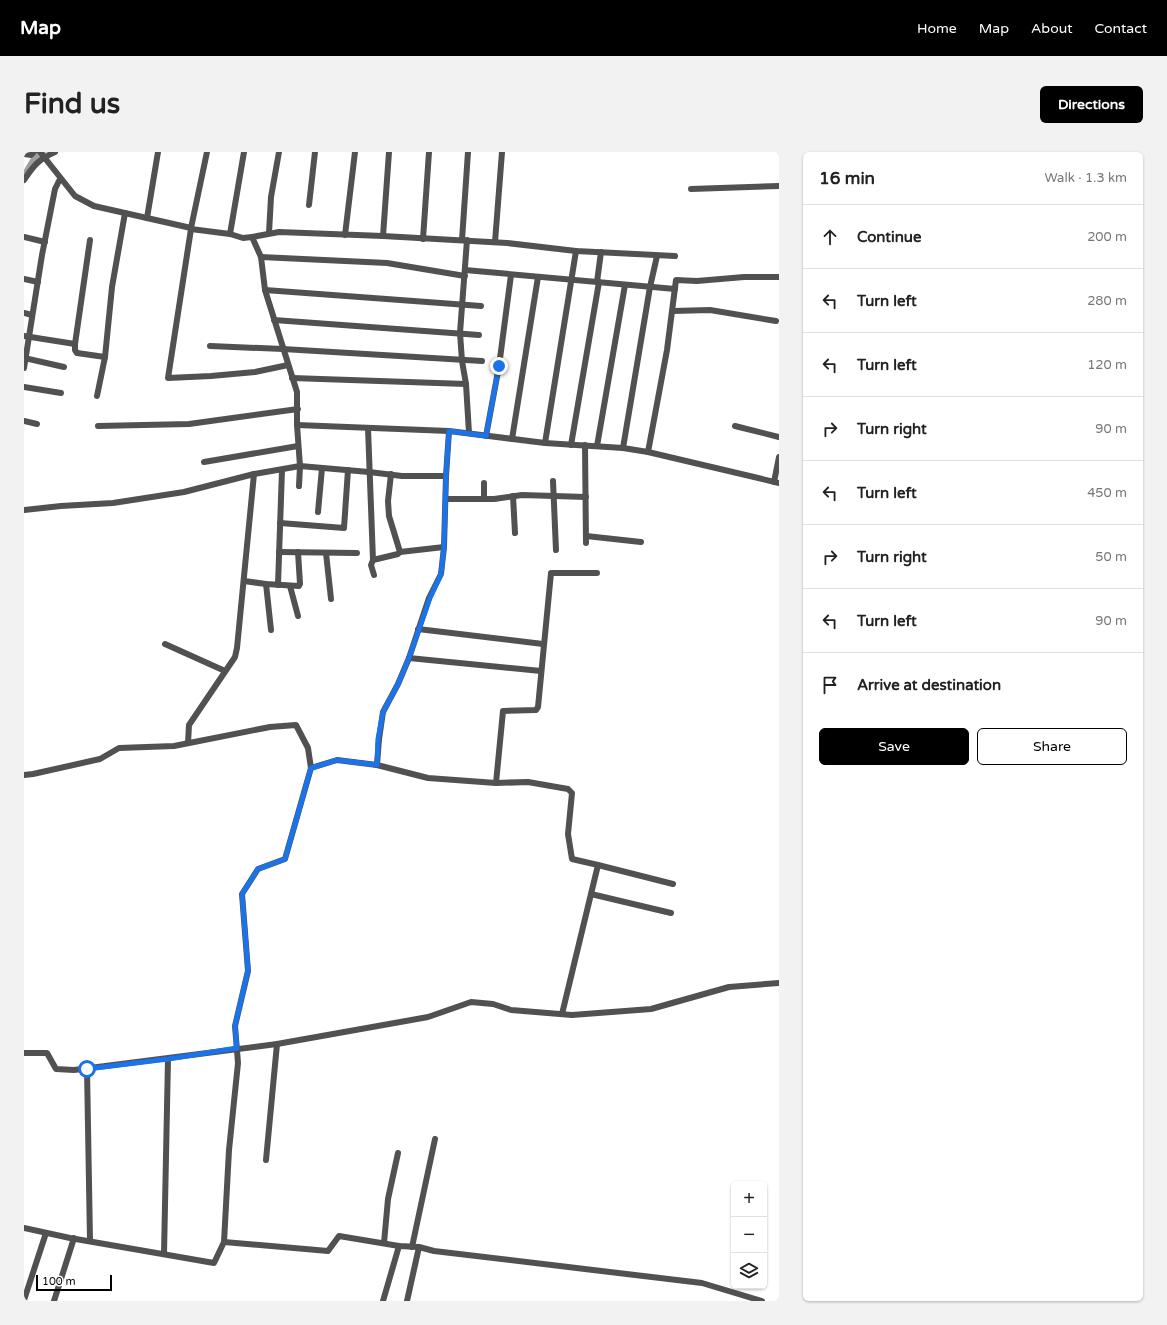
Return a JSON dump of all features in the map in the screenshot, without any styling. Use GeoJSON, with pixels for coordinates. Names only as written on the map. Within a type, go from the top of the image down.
{"type":"FeatureCollection","features":[{"type":"Feature","properties":{"kind":"street"},"geometry":{"type":"LineString","coordinates":[[24,154],[31,155],[34,152]]}},
{"type":"Feature","properties":{"kind":"street"},"geometry":{"type":"LineString","coordinates":[[24,180],[42,154],[55,152]]}},
{"type":"Feature","properties":{"kind":"street"},"geometry":{"type":"LineString","coordinates":[[147,218],[158,152]]}},
{"type":"Feature","properties":{"kind":"street"},"geometry":{"type":"LineString","coordinates":[[207,152],[191,229],[168,378],[255,372],[288,365]]}},
{"type":"Feature","properties":{"kind":"street"},"geometry":{"type":"LineString","coordinates":[[230,234],[244,152]]}},
{"type":"Feature","properties":{"kind":"street"},"geometry":{"type":"LineString","coordinates":[[269,233],[271,197],[279,152]]}},
{"type":"Feature","properties":{"kind":"street"},"geometry":{"type":"LineString","coordinates":[[309,205],[315,152]]}},
{"type":"Feature","properties":{"kind":"street"},"geometry":{"type":"LineString","coordinates":[[345,235],[355,152]]}},
{"type":"Feature","properties":{"kind":"street"},"geometry":{"type":"LineString","coordinates":[[383,236],[389,152]]}},
{"type":"Feature","properties":{"kind":"street"},"geometry":{"type":"LineString","coordinates":[[423,239],[429,152]]}},
{"type":"Feature","properties":{"kind":"street"},"geometry":{"type":"LineString","coordinates":[[468,152],[465,273],[460,333],[462,361],[466,384],[469,433]]}},
{"type":"Feature","properties":{"kind":"street"},"geometry":{"type":"LineString","coordinates":[[495,242],[502,152]]}},
{"type":"Feature","properties":{"kind":"street"},"geometry":{"type":"LineString","coordinates":[[42,154],[74,196],[94,206],[191,229],[230,234],[243,238],[279,232],[383,236],[495,242],[576,251],[675,256]]}},
{"type":"Feature","properties":{"kind":"street"},"geometry":{"type":"LineString","coordinates":[[24,368],[26,336],[32,315],[55,189],[60,179]]}},
{"type":"Feature","properties":{"kind":"street"},"geometry":{"type":"LineString","coordinates":[[692,189],[779,186]]}},
{"type":"Feature","properties":{"kind":"street"},"geometry":{"type":"LineString","coordinates":[[98,396],[105,357],[112,286],[125,213]]}},
{"type":"Feature","properties":{"kind":"street"},"geometry":{"type":"LineString","coordinates":[[252,236],[261,256],[265,290],[297,392],[297,425],[300,466],[299,486]]}},
{"type":"Feature","properties":{"kind":"street"},"geometry":{"type":"LineString","coordinates":[[24,237],[45,242]]}},
{"type":"Feature","properties":{"kind":"street"},"geometry":{"type":"LineString","coordinates":[[90,240],[75,350],[78,353],[105,357]]}},
{"type":"Feature","properties":{"kind":"street"},"geometry":{"type":"LineString","coordinates":[[546,443],[576,251]]}},
{"type":"Feature","properties":{"kind":"street"},"geometry":{"type":"LineString","coordinates":[[571,445],[598,282],[601,252]]}},
{"type":"Feature","properties":{"kind":"street"},"geometry":{"type":"LineString","coordinates":[[261,256],[387,263],[465,273],[572,279],[675,289]]}},
{"type":"Feature","properties":{"kind":"street"},"geometry":{"type":"LineString","coordinates":[[623,448],[650,287],[657,256]]}},
{"type":"Feature","properties":{"kind":"street"},"geometry":{"type":"LineString","coordinates":[[486,436],[499,366],[511,275]]}},
{"type":"Feature","properties":{"kind":"street"},"geometry":{"type":"LineString","coordinates":[[512,439],[538,277]]}},
{"type":"Feature","properties":{"kind":"street"},"geometry":{"type":"LineString","coordinates":[[648,452],[673,311],[677,279],[697,281],[744,277],[779,277]]}},
{"type":"Feature","properties":{"kind":"street"},"geometry":{"type":"LineString","coordinates":[[24,279],[38,282]]}},
{"type":"Feature","properties":{"kind":"street"},"geometry":{"type":"LineString","coordinates":[[597,446],[625,284]]}},
{"type":"Feature","properties":{"kind":"street"},"geometry":{"type":"LineString","coordinates":[[265,290],[481,306]]}},
{"type":"Feature","properties":{"kind":"street"},"geometry":{"type":"LineString","coordinates":[[673,311],[710,310],[776,321]]}},
{"type":"Feature","properties":{"kind":"street"},"geometry":{"type":"LineString","coordinates":[[24,313],[32,315]]}},
{"type":"Feature","properties":{"kind":"street"},"geometry":{"type":"LineString","coordinates":[[274,320],[479,334]]}},
{"type":"Feature","properties":{"kind":"street"},"geometry":{"type":"LineString","coordinates":[[26,336],[75,344]]}},
{"type":"Feature","properties":{"kind":"street"},"geometry":{"type":"LineString","coordinates":[[210,346],[283,349],[482,362]]}},
{"type":"Feature","properties":{"kind":"street"},"geometry":{"type":"LineString","coordinates":[[25,358],[64,367]]}},
{"type":"Feature","properties":{"kind":"street"},"geometry":{"type":"LineString","coordinates":[[292,378],[466,384]]}},
{"type":"Feature","properties":{"kind":"street"},"geometry":{"type":"LineString","coordinates":[[24,387],[61,393]]}},
{"type":"Feature","properties":{"kind":"street"},"geometry":{"type":"LineString","coordinates":[[98,426],[189,424],[298,409]]}},
{"type":"Feature","properties":{"kind":"street"},"geometry":{"type":"LineString","coordinates":[[24,421],[37,424]]}},
{"type":"Feature","properties":{"kind":"street"},"geometry":{"type":"LineString","coordinates":[[297,425],[449,431],[546,443],[623,448],[648,452],[776,483],[779,457]]}},
{"type":"Feature","properties":{"kind":"street"},"geometry":{"type":"LineString","coordinates":[[735,426],[779,436]]}},
{"type":"Feature","properties":{"kind":"street"},"geometry":{"type":"LineString","coordinates":[[368,428],[373,560],[371,565],[374,575]]}},
{"type":"Feature","properties":{"kind":"street"},"geometry":{"type":"LineString","coordinates":[[377,765],[378,739],[383,712],[398,684],[409,658],[430,598],[441,574],[444,547],[449,431]]}},
{"type":"Feature","properties":{"kind":"street"},"geometry":{"type":"LineString","coordinates":[[585,445],[586,543]]}},
{"type":"Feature","properties":{"kind":"street"},"geometry":{"type":"LineString","coordinates":[[204,462],[298,446]]}},
{"type":"Feature","properties":{"kind":"street"},"geometry":{"type":"LineString","coordinates":[[24,510],[113,503],[184,492],[254,474],[300,466],[402,476],[446,476]]}},
{"type":"Feature","properties":{"kind":"street"},"geometry":{"type":"LineString","coordinates":[[318,512],[322,468]]}},
{"type":"Feature","properties":{"kind":"street"},"geometry":{"type":"LineString","coordinates":[[278,585],[282,470]]}},
{"type":"Feature","properties":{"kind":"street"},"geometry":{"type":"LineString","coordinates":[[280,523],[344,528],[348,470]]}},
{"type":"Feature","properties":{"kind":"street"},"geometry":{"type":"LineString","coordinates":[[188,743],[189,725],[235,657],[254,474]]}},
{"type":"Feature","properties":{"kind":"street"},"geometry":{"type":"LineString","coordinates":[[391,474],[388,502],[389,516],[400,552]]}},
{"type":"Feature","properties":{"kind":"street"},"geometry":{"type":"LineString","coordinates":[[553,481],[555,496],[556,550]]}},
{"type":"Feature","properties":{"kind":"street"},"geometry":{"type":"LineString","coordinates":[[484,483],[484,499]]}},
{"type":"Feature","properties":{"kind":"street"},"geometry":{"type":"LineString","coordinates":[[446,499],[484,499],[522,495],[586,497]]}},
{"type":"Feature","properties":{"kind":"street"},"geometry":{"type":"LineString","coordinates":[[513,496],[515,533]]}},
{"type":"Feature","properties":{"kind":"street"},"geometry":{"type":"LineString","coordinates":[[586,536],[641,542]]}},
{"type":"Feature","properties":{"kind":"street"},"geometry":{"type":"LineString","coordinates":[[373,560],[398,554],[400,552],[444,547]]}},
{"type":"Feature","properties":{"kind":"street"},"geometry":{"type":"LineString","coordinates":[[279,552],[357,553]]}},
{"type":"Feature","properties":{"kind":"street"},"geometry":{"type":"LineString","coordinates":[[244,581],[298,587],[300,584],[298,552]]}},
{"type":"Feature","properties":{"kind":"street"},"geometry":{"type":"LineString","coordinates":[[326,553],[331,599]]}},
{"type":"Feature","properties":{"kind":"street"},"geometry":{"type":"LineString","coordinates":[[496,783],[502,713],[504,711],[537,709],[551,573],[597,573]]}},
{"type":"Feature","properties":{"kind":"street"},"geometry":{"type":"LineString","coordinates":[[266,584],[271,630]]}},
{"type":"Feature","properties":{"kind":"street"},"geometry":{"type":"LineString","coordinates":[[290,586],[298,616]]}},
{"type":"Feature","properties":{"kind":"street"},"geometry":{"type":"LineString","coordinates":[[418,630],[544,644]]}},
{"type":"Feature","properties":{"kind":"street"},"geometry":{"type":"LineString","coordinates":[[165,644],[225,671]]}},
{"type":"Feature","properties":{"kind":"street"},"geometry":{"type":"LineString","coordinates":[[409,658],[541,671]]}},
{"type":"Feature","properties":{"kind":"street"},"geometry":{"type":"LineString","coordinates":[[24,775],[100,759],[119,748],[174,746],[270,727],[296,725],[308,748],[311,768],[285,859],[258,869],[242,894],[248,970],[235,1026],[238,1063],[229,1150],[224,1242],[214,1263],[24,1228]]}},
{"type":"Feature","properties":{"kind":"street"},"geometry":{"type":"LineString","coordinates":[[311,768],[337,760],[377,765],[428,778],[496,783],[528,782],[568,789],[572,793],[568,834],[572,859],[673,884]]}},
{"type":"Feature","properties":{"kind":"street"},"geometry":{"type":"LineString","coordinates":[[562,1014],[598,865]]}},
{"type":"Feature","properties":{"kind":"street"},"geometry":{"type":"LineString","coordinates":[[591,894],[671,913]]}},
{"type":"Feature","properties":{"kind":"street"},"geometry":{"type":"LineString","coordinates":[[24,1053],[47,1053],[56,1069],[87,1069],[168,1059],[237,1048],[254,1048],[277,1044],[428,1017],[471,1002],[493,1004],[511,1010],[572,1015],[651,1009],[729,987],[779,983]]}},
{"type":"Feature","properties":{"kind":"street"},"geometry":{"type":"LineString","coordinates":[[266,1160],[277,1044]]}},
{"type":"Feature","properties":{"kind":"street"},"geometry":{"type":"LineString","coordinates":[[164,1254],[168,1059]]}},
{"type":"Feature","properties":{"kind":"street"},"geometry":{"type":"LineString","coordinates":[[87,1069],[90,1241]]}},
{"type":"Feature","properties":{"kind":"street"},"geometry":{"type":"LineString","coordinates":[[412,1247],[435,1139]]}},
{"type":"Feature","properties":{"kind":"street"},"geometry":{"type":"LineString","coordinates":[[384,1243],[388,1199],[398,1153]]}},
{"type":"Feature","properties":{"kind":"street"},"geometry":{"type":"LineString","coordinates":[[24,1300],[46,1233]]}},
{"type":"Feature","properties":{"kind":"street"},"geometry":{"type":"LineString","coordinates":[[224,1242],[328,1251],[339,1236],[399,1246],[419,1247],[442,1252],[702,1283],[762,1301]]}},
{"type":"Feature","properties":{"kind":"street"},"geometry":{"type":"LineString","coordinates":[[54,1301],[74,1238]]}},
{"type":"Feature","properties":{"kind":"street"},"geometry":{"type":"LineString","coordinates":[[383,1301],[399,1246]]}},
{"type":"Feature","properties":{"kind":"street"},"geometry":{"type":"LineString","coordinates":[[407,1301],[419,1247]]}},
{"type":"Feature","properties":{"kind":"waterway"},"geometry":{"type":"LineString","coordinates":[[24,175],[33,160],[43,152]]}},
{"type":"Feature","properties":{"kind":"route"},"geometry":{"type":"LineString","coordinates":[[87,1069],[168,1059],[237,1048],[235,1026],[248,970],[242,894],[258,869],[285,859],[311,768],[337,760],[377,765],[378,739],[383,712],[398,684],[409,658],[430,598],[441,574],[444,547],[449,431],[486,436],[499,366]]}}]}
